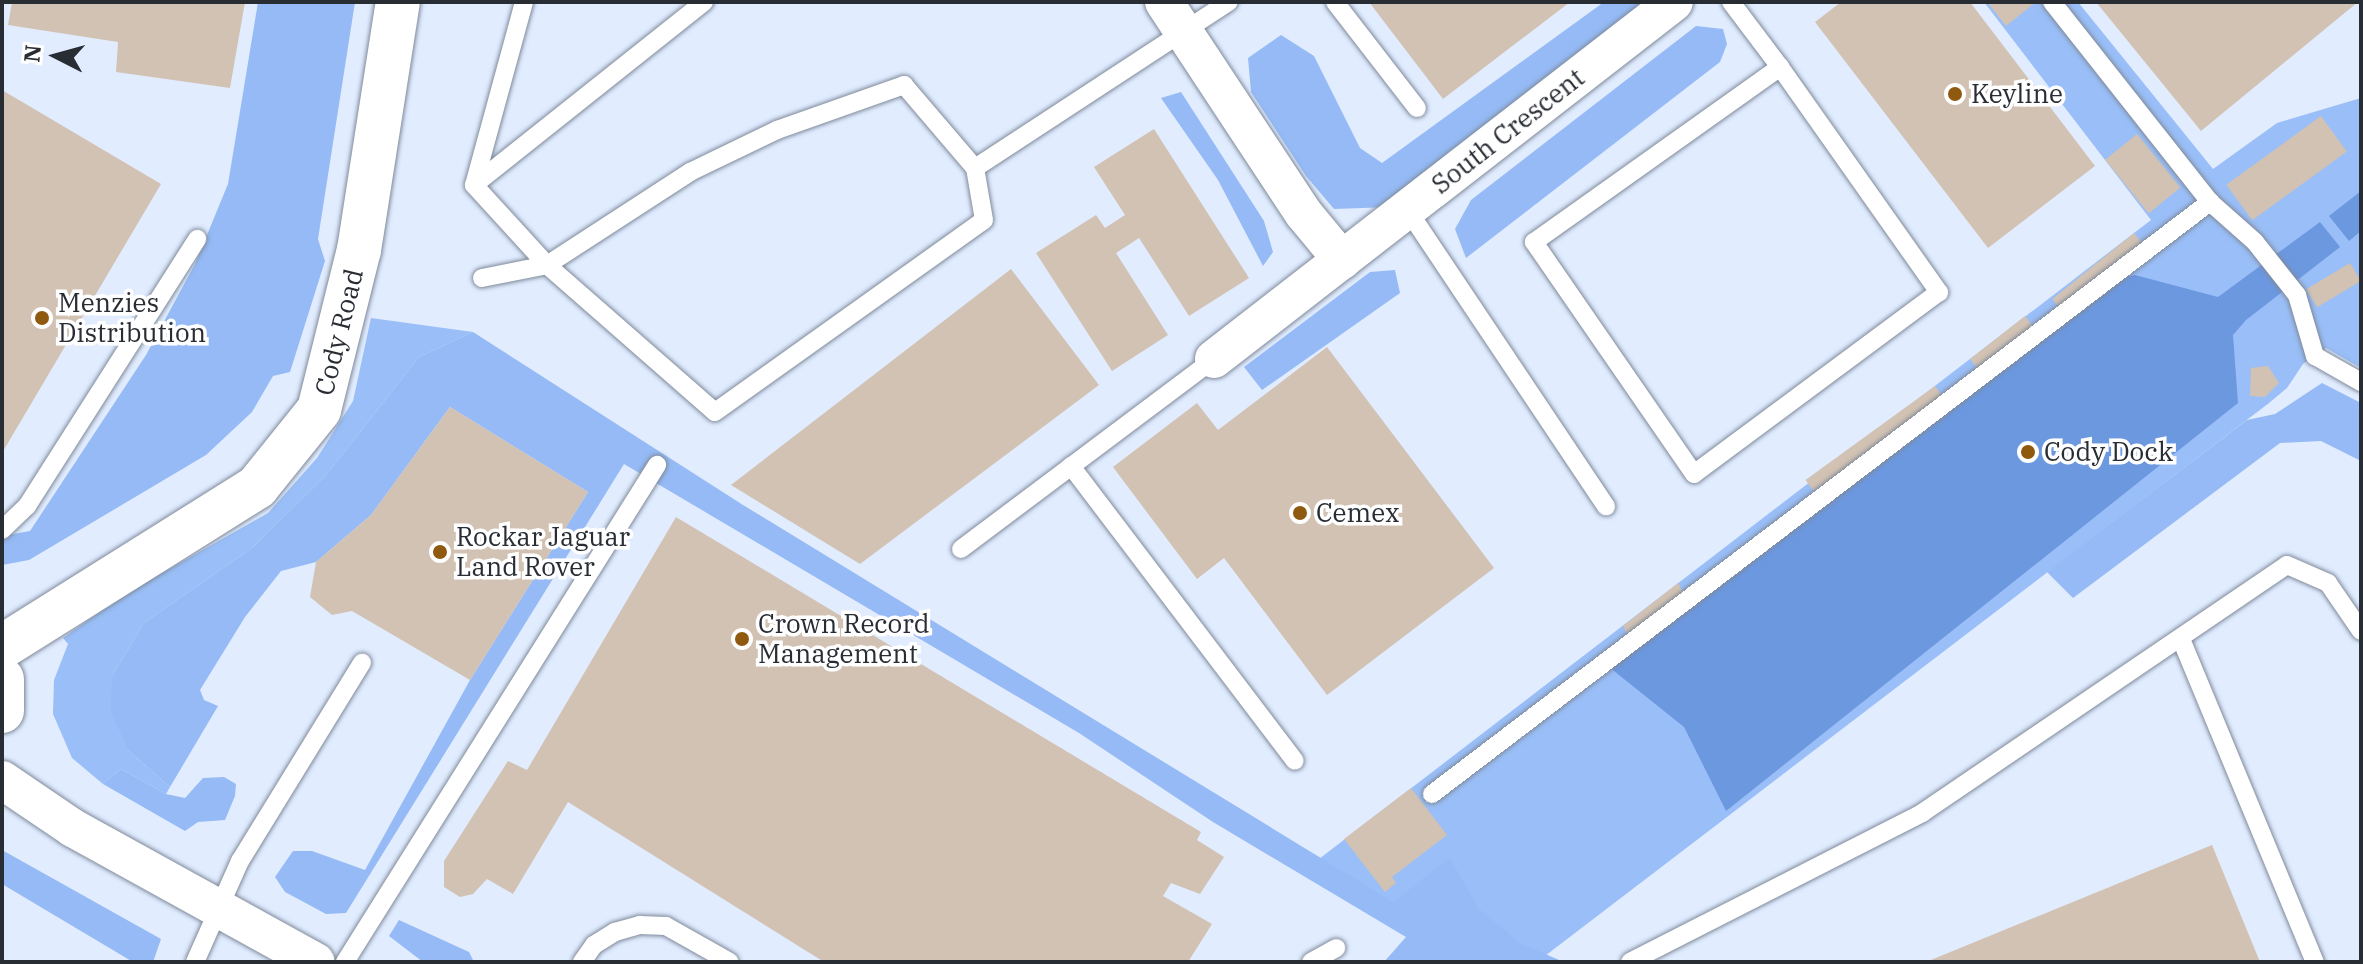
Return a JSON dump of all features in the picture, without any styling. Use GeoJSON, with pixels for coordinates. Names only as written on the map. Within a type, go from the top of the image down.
{"type":"FeatureCollection","features":[{"type":"Feature","properties":{"kind":"street","name":"Cody Road"},"geometry":{"type":"LineString","coordinates":[[2,647],[257,487],[319,410],[359,250],[398,2]]}},
{"type":"Feature","properties":{"kind":"street"},"geometry":{"type":"LineString","coordinates":[[1164,2],[1304,214],[1342,260]]}},
{"type":"Feature","properties":{"kind":"street","name":"South Crescent"},"geometry":{"type":"LineString","coordinates":[[1214,359],[1674,2]]}},
{"type":"Feature","properties":{"kind":"street"},"geometry":{"type":"LineString","coordinates":[[2,679],[2,711]]}},
{"type":"Feature","properties":{"kind":"street"},"geometry":{"type":"LineString","coordinates":[[2,780],[220,912],[316,962]]}},
{"type":"Feature","properties":{"kind":"lane"},"geometry":{"type":"LineString","coordinates":[[474,185],[524,2]]}},
{"type":"Feature","properties":{"kind":"lane"},"geometry":{"type":"LineString","coordinates":[[474,185],[704,2]]}},
{"type":"Feature","properties":{"kind":"lane"},"geometry":{"type":"LineString","coordinates":[[975,168],[1229,2]]}},
{"type":"Feature","properties":{"kind":"lane"},"geometry":{"type":"LineString","coordinates":[[1335,2],[1417,108]]}},
{"type":"Feature","properties":{"kind":"lane"},"geometry":{"type":"LineString","coordinates":[[1731,2],[1780,67],[1939,292],[1694,474],[1534,242],[1780,67]]}},
{"type":"Feature","properties":{"kind":"lane"},"geometry":{"type":"LineString","coordinates":[[2052,2],[2210,202],[2255,242],[2297,295],[2315,356],[2361,382]]}},
{"type":"Feature","properties":{"kind":"lane"},"geometry":{"type":"LineString","coordinates":[[474,185],[547,265],[715,412],[984,220],[975,168],[904,85],[777,130],[690,172],[547,265],[482,278]]}},
{"type":"Feature","properties":{"kind":"lane"},"geometry":{"type":"LineString","coordinates":[[1432,794],[2210,202]]}},
{"type":"Feature","properties":{"kind":"lane"},"geometry":{"type":"LineString","coordinates":[[1407,209],[1606,506]]}},
{"type":"Feature","properties":{"kind":"lane"},"geometry":{"type":"LineString","coordinates":[[2,530],[27,506],[197,239]]}},
{"type":"Feature","properties":{"kind":"lane"},"geometry":{"type":"LineString","coordinates":[[961,549],[1214,359]]}},
{"type":"Feature","properties":{"kind":"lane"},"geometry":{"type":"LineString","coordinates":[[345,962],[657,465]]}},
{"type":"Feature","properties":{"kind":"lane"},"geometry":{"type":"LineString","coordinates":[[1071,466],[1295,761]]}},
{"type":"Feature","properties":{"kind":"lane"},"geometry":{"type":"LineString","coordinates":[[1630,962],[1922,813],[2287,565],[2328,583],[2361,631]]}},
{"type":"Feature","properties":{"kind":"lane"},"geometry":{"type":"LineString","coordinates":[[2181,639],[2315,962]]}},
{"type":"Feature","properties":{"kind":"lane"},"geometry":{"type":"LineString","coordinates":[[195,962],[220,912],[240,861],[362,663]]}},
{"type":"Feature","properties":{"kind":"lane"},"geometry":{"type":"LineString","coordinates":[[582,962],[594,945],[615,932],[640,925],[666,926],[730,962]]}},
{"type":"Feature","properties":{"kind":"lane"},"geometry":{"type":"LineString","coordinates":[[1311,962],[1336,948]]}},
{"type":"Feature","properties":{"kind":"shaded area"},"geometry":{"type":"Polygon","coordinates":[[[258,2],[355,2],[318,239],[325,261],[290,372],[273,376],[252,412],[206,455],[29,560],[2,565],[2,536],[30,531],[146,355],[195,264],[228,184],[258,2]]]}},
{"type":"Feature","properties":{"kind":"shaded area"},"geometry":{"type":"Polygon","coordinates":[[[1604,2],[1662,2],[1390,207],[1334,209],[1306,176],[1251,92],[1248,58],[1281,35],[1314,56],[1360,148],[1382,163],[1604,2]]]}},
{"type":"Feature","properties":{"kind":"shaded area","name":"Cody Dock"},"geometry":{"type":"Polygon","coordinates":[[[1984,2],[2078,2],[2213,169],[2277,123],[2361,98],[2361,368],[2326,348],[2303,364],[2287,388],[2269,403],[1537,962],[1488,962],[1319,859],[2151,220],[1984,2]]]}},
{"type":"Feature","properties":{"kind":"shaded area"},"geometry":{"type":"Polygon","coordinates":[[[1696,26],[1723,29],[1727,44],[1720,62],[1466,258],[1455,229],[1471,200],[1696,26]]]}},
{"type":"Feature","properties":{"kind":"shaded area"},"geometry":{"type":"Polygon","coordinates":[[[1181,92],[1264,221],[1273,252],[1263,266],[1218,180],[1161,98],[1181,92]]]}},
{"type":"Feature","properties":{"kind":"shaded area"},"geometry":{"type":"Polygon","coordinates":[[[2361,191],[2361,231],[2349,241],[2329,216],[2361,191]]]}},
{"type":"Feature","properties":{"kind":"shaded area","name":"Cody Dock"},"geometry":{"type":"Polygon","coordinates":[[[2320,222],[2340,247],[2246,320],[2233,335],[2238,403],[1726,811],[1684,727],[1609,667],[2122,278],[2135,275],[2218,297],[2320,222]]]}},
{"type":"Feature","properties":{"kind":"shaded area"},"geometry":{"type":"Polygon","coordinates":[[[1395,270],[1400,293],[1262,390],[1244,367],[1370,272],[1395,270]]]}},
{"type":"Feature","properties":{"kind":"shaded area"},"geometry":{"type":"Polygon","coordinates":[[[371,318],[473,332],[419,357],[327,474],[252,548],[144,623],[112,676],[128,750],[170,787],[166,794],[121,769],[103,784],[72,758],[53,714],[54,680],[68,644],[63,638],[127,593],[268,513],[317,458],[353,401],[371,318]]]}},
{"type":"Feature","properties":{"kind":"shaded area"},"geometry":{"type":"Polygon","coordinates":[[[473,332],[743,505],[1393,902],[1450,858],[1478,908],[1520,943],[1559,960],[1384,962],[1406,937],[1213,822],[1079,733],[624,464],[346,913],[326,914],[285,892],[275,877],[293,851],[312,851],[365,870],[470,680],[588,492],[450,407],[371,515],[316,562],[281,571],[245,617],[200,690],[204,700],[218,706],[170,787],[128,750],[111,711],[112,676],[144,623],[252,548],[327,474],[419,357],[473,332]]]}},
{"type":"Feature","properties":{"kind":"shaded area"},"geometry":{"type":"Polygon","coordinates":[[[2322,383],[2361,403],[2361,461],[2321,441],[2280,443],[2073,598],[2047,572],[2247,420],[2275,414],[2322,383]]]}},
{"type":"Feature","properties":{"kind":"shaded area"},"geometry":{"type":"Polygon","coordinates":[[[121,769],[166,794],[185,798],[203,778],[224,777],[236,784],[235,796],[225,820],[198,822],[185,831],[103,784],[121,769]]]}},
{"type":"Feature","properties":{"kind":"shaded area"},"geometry":{"type":"Polygon","coordinates":[[[2,850],[161,939],[153,962],[133,962],[2,884],[2,850]]]}},
{"type":"Feature","properties":{"kind":"shaded area"},"geometry":{"type":"Polygon","coordinates":[[[399,920],[469,952],[474,962],[423,962],[389,936],[399,920]]]}},
{"type":"Feature","properties":{"kind":"building"},"geometry":{"type":"Polygon","coordinates":[[[12,2],[245,2],[230,88],[116,72],[118,42],[8,25],[12,2]]]}},
{"type":"Feature","properties":{"kind":"building"},"geometry":{"type":"Polygon","coordinates":[[[1369,2],[1570,2],[1443,99],[1369,2]]]}},
{"type":"Feature","properties":{"kind":"building","name":"Keyline"},"geometry":{"type":"Polygon","coordinates":[[[1841,2],[1970,2],[2095,166],[1988,248],[1815,22],[1841,2]]]}},
{"type":"Feature","properties":{"kind":"building"},"geometry":{"type":"Polygon","coordinates":[[[1987,2],[2036,2],[2006,26],[1987,2]]]}},
{"type":"Feature","properties":{"kind":"building"},"geometry":{"type":"Polygon","coordinates":[[[2096,2],[2358,2],[2201,131],[2096,2]]]}},
{"type":"Feature","properties":{"kind":"building","name":"Menzies Distribution"},"geometry":{"type":"Polygon","coordinates":[[[2,90],[161,184],[2,453],[2,90]]]}},
{"type":"Feature","properties":{"kind":"building"},"geometry":{"type":"Polygon","coordinates":[[[2321,116],[2347,152],[2252,220],[2226,185],[2321,116]]]}},
{"type":"Feature","properties":{"kind":"building"},"geometry":{"type":"Polygon","coordinates":[[[1154,129],[1249,278],[1189,316],[1139,238],[1116,253],[1168,335],[1112,371],[1036,253],[1096,215],[1105,228],[1125,215],[1094,167],[1154,129]]]}},
{"type":"Feature","properties":{"kind":"building"},"geometry":{"type":"Polygon","coordinates":[[[2137,134],[2180,188],[2149,213],[2105,160],[2137,134]]]}},
{"type":"Feature","properties":{"kind":"building"},"geometry":{"type":"Polygon","coordinates":[[[2134,233],[2142,243],[2061,309],[2052,299],[2134,233]]]}},
{"type":"Feature","properties":{"kind":"building"},"geometry":{"type":"Polygon","coordinates":[[[2350,263],[2361,281],[2317,307],[2306,289],[2350,263]]]}},
{"type":"Feature","properties":{"kind":"building"},"geometry":{"type":"Polygon","coordinates":[[[1011,269],[1099,385],[860,564],[731,485],[1011,269]]]}},
{"type":"Feature","properties":{"kind":"building"},"geometry":{"type":"Polygon","coordinates":[[[2025,316],[2034,328],[1978,369],[1970,359],[2025,316]]]}},
{"type":"Feature","properties":{"kind":"building","name":"Cemex"},"geometry":{"type":"Polygon","coordinates":[[[1327,347],[1494,568],[1327,695],[1224,558],[1197,579],[1113,467],[1197,403],[1218,430],[1327,347]]]}},
{"type":"Feature","properties":{"kind":"building"},"geometry":{"type":"Polygon","coordinates":[[[2268,366],[2279,383],[2265,397],[2250,396],[2251,368],[2268,366]]]}},
{"type":"Feature","properties":{"kind":"building"},"geometry":{"type":"Polygon","coordinates":[[[1935,386],[1943,397],[1814,491],[1806,480],[1935,386]]]}},
{"type":"Feature","properties":{"kind":"building","name":"Rockar Jaguar Land Rover"},"geometry":{"type":"Polygon","coordinates":[[[450,407],[588,492],[470,680],[352,611],[332,615],[310,597],[316,562],[371,515],[450,407]]]}},
{"type":"Feature","properties":{"kind":"building","name":"Crown Record Management"},"geometry":{"type":"Polygon","coordinates":[[[676,517],[1201,832],[1197,840],[1224,857],[1200,894],[1171,883],[1163,896],[1212,924],[1188,962],[824,962],[568,802],[513,894],[487,879],[473,894],[460,897],[444,887],[444,861],[508,761],[527,770],[676,517]]]}},
{"type":"Feature","properties":{"kind":"building"},"geometry":{"type":"Polygon","coordinates":[[[1678,583],[1684,594],[1628,635],[1623,626],[1678,583]]]}},
{"type":"Feature","properties":{"kind":"building"},"geometry":{"type":"Polygon","coordinates":[[[1411,788],[1447,835],[1392,877],[1396,883],[1385,892],[1344,839],[1411,788]]]}},
{"type":"Feature","properties":{"kind":"building"},"geometry":{"type":"Polygon","coordinates":[[[2212,845],[2260,962],[1926,962],[2212,845]]]}},
{"type":"Feature","properties":{"kind":"place","name":"Keyline"},"geometry":{"type":"Point","coordinates":[1955,94]}},
{"type":"Feature","properties":{"kind":"place","name":"Menzies Distribution"},"geometry":{"type":"Point","coordinates":[42,318]}},
{"type":"Feature","properties":{"kind":"place","name":"Cody Dock"},"geometry":{"type":"Point","coordinates":[2028,452]}},
{"type":"Feature","properties":{"kind":"place","name":"Cemex"},"geometry":{"type":"Point","coordinates":[1300,513]}},
{"type":"Feature","properties":{"kind":"place","name":"Rockar Jaguar Land Rover"},"geometry":{"type":"Point","coordinates":[440,552]}},
{"type":"Feature","properties":{"kind":"place","name":"Crown Record Management"},"geometry":{"type":"Point","coordinates":[742,639]}}]}
